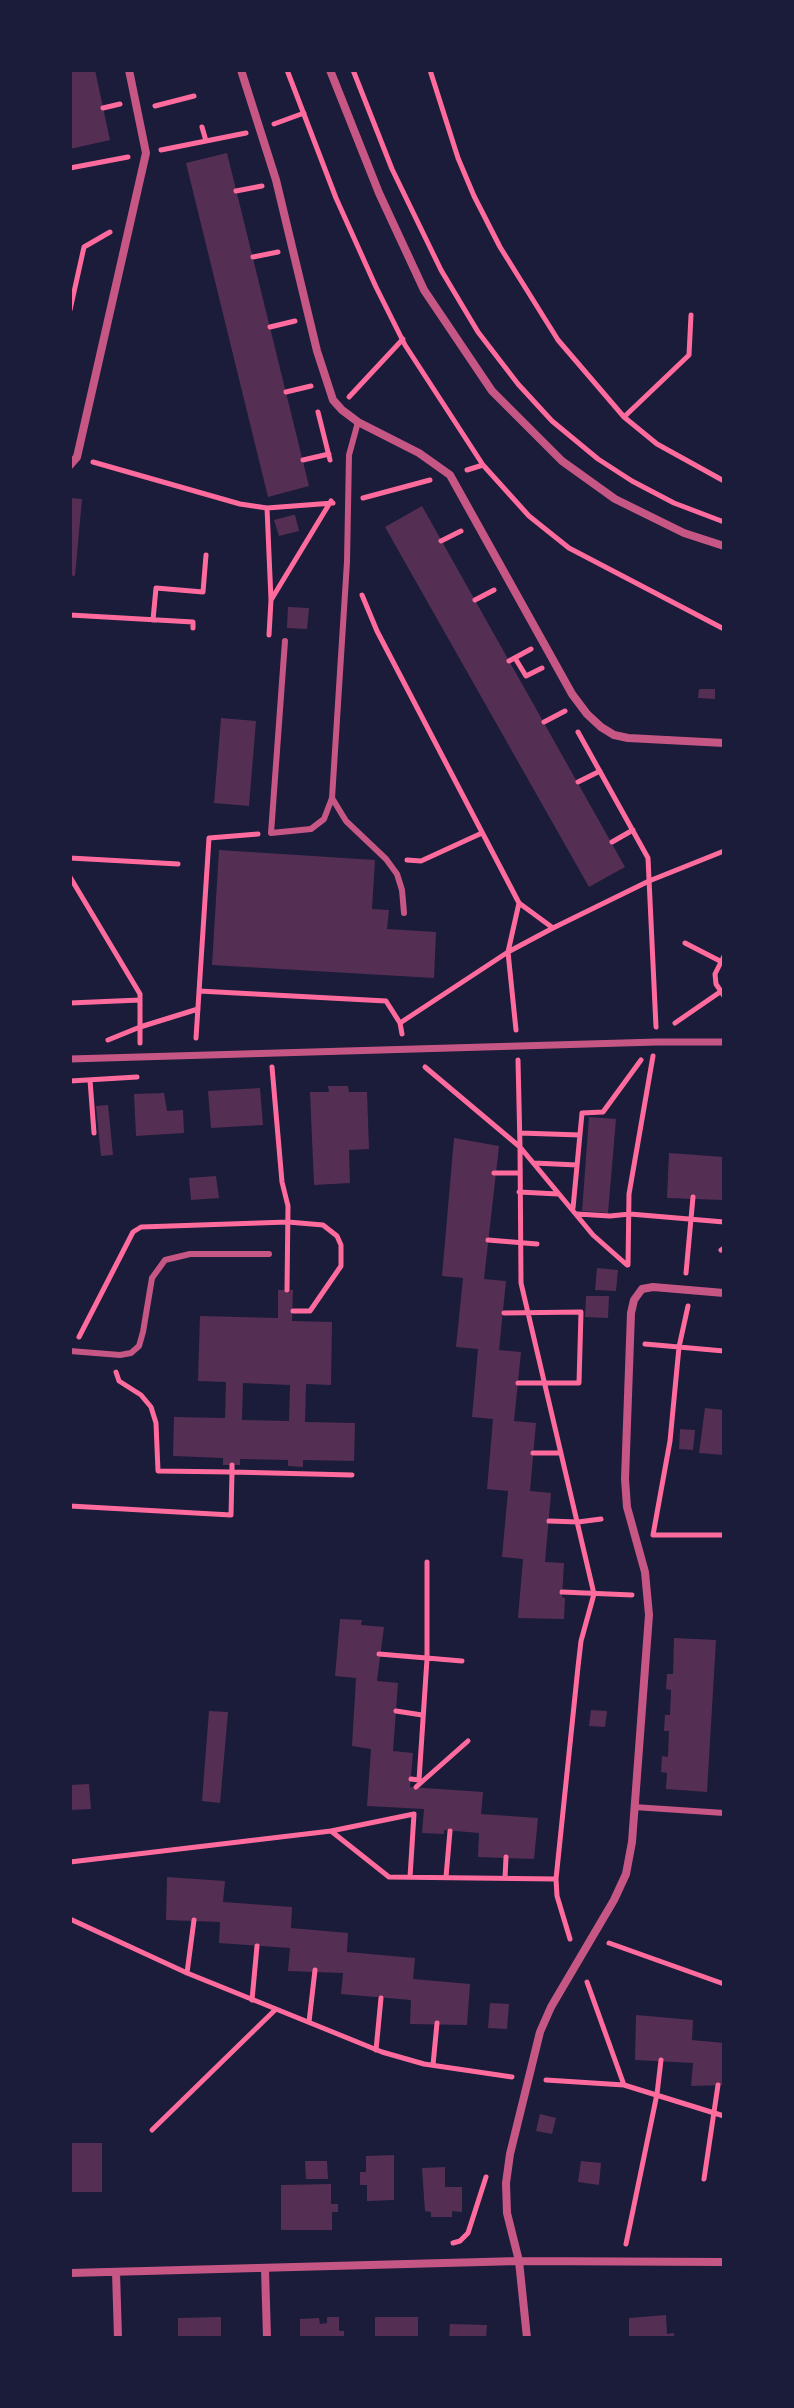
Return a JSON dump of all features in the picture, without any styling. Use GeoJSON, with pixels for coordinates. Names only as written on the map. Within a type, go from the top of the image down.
{"type":"FeatureCollection","features":[{"type":"Feature","properties":{"kind":"street"},"geometry":{"type":"LineString","coordinates":[[70,465],[77,457],[146,153],[129,70]]}},
{"type":"Feature","properties":{"kind":"street"},"geometry":{"type":"LineString","coordinates":[[241,70],[261,129],[321,365],[333,400],[358,422],[419,453],[450,475],[572,694],[587,714],[614,735],[724,743]]}},
{"type":"Feature","properties":{"kind":"street"},"geometry":{"type":"LineString","coordinates":[[330,70],[379,193],[424,290],[492,391],[562,461],[615,499],[684,533],[724,546]]}},
{"type":"Feature","properties":{"kind":"street"},"geometry":{"type":"LineString","coordinates":[[70,1059],[724,1042]]}},
{"type":"Feature","properties":{"kind":"street"},"geometry":{"type":"LineString","coordinates":[[527,2338],[519,2261],[507,2213],[506,2183],[510,2154],[546,2019],[626,1874],[634,1807],[649,1596],[627,1507],[625,1479],[631,1313],[634,1300],[642,1289],[653,1287],[724,1293]]}},
{"type":"Feature","properties":{"kind":"street"},"geometry":{"type":"LineString","coordinates":[[70,2273],[519,2261],[724,2262]]}},
{"type":"Feature","properties":{"kind":"street"},"geometry":{"type":"LineString","coordinates":[[265,2269],[267,2338]]}},
{"type":"Feature","properties":{"kind":"street"},"geometry":{"type":"LineString","coordinates":[[116,2272],[118,2338]]}},
{"type":"Feature","properties":{"kind":"lane"},"geometry":{"type":"LineString","coordinates":[[285,641],[271,833],[311,829],[324,819],[332,798],[347,562],[349,455],[358,422]]}},
{"type":"Feature","properties":{"kind":"lane"},"geometry":{"type":"LineString","coordinates":[[332,798],[346,821],[386,859],[397,874],[404,913]]}},
{"type":"Feature","properties":{"kind":"lane"},"geometry":{"type":"LineString","coordinates":[[70,1351],[120,1355],[131,1353],[139,1346],[152,1278],[165,1260],[190,1254],[269,1254]]}},
{"type":"Feature","properties":{"kind":"lane"},"geometry":{"type":"LineString","coordinates":[[634,1807],[724,1813]]}},
{"type":"Feature","properties":{"kind":"path"},"geometry":{"type":"LineString","coordinates":[[287,70],[376,287],[403,339],[483,465],[529,516],[569,548],[724,629]]}},
{"type":"Feature","properties":{"kind":"path"},"geometry":{"type":"LineString","coordinates":[[353,70],[392,169],[441,270],[478,332],[518,384],[552,421],[621,474],[674,503],[724,522]]}},
{"type":"Feature","properties":{"kind":"path"},"geometry":{"type":"LineString","coordinates":[[430,70],[458,158],[500,247],[558,340],[624,417],[657,444],[724,481]]}},
{"type":"Feature","properties":{"kind":"path"},"geometry":{"type":"LineString","coordinates":[[122,92],[126,114],[194,96]]}},
{"type":"Feature","properties":{"kind":"path"},"geometry":{"type":"LineString","coordinates":[[103,108],[125,103]]}},
{"type":"Feature","properties":{"kind":"path"},"geometry":{"type":"LineString","coordinates":[[261,129],[304,113]]}},
{"type":"Feature","properties":{"kind":"path"},"geometry":{"type":"LineString","coordinates":[[202,127],[206,141]]}},
{"type":"Feature","properties":{"kind":"path"},"geometry":{"type":"LineString","coordinates":[[146,153],[250,132],[253,145]]}},
{"type":"Feature","properties":{"kind":"path"},"geometry":{"type":"LineString","coordinates":[[70,168],[132,156],[129,164]]}},
{"type":"Feature","properties":{"kind":"path"},"geometry":{"type":"LineString","coordinates":[[260,172],[266,199]]}},
{"type":"Feature","properties":{"kind":"path"},"geometry":{"type":"LineString","coordinates":[[236,191],[263,186]]}},
{"type":"Feature","properties":{"kind":"path"},"geometry":{"type":"LineString","coordinates":[[70,310],[84,247],[113,230]]}},
{"type":"Feature","properties":{"kind":"path"},"geometry":{"type":"LineString","coordinates":[[276,239],[283,266]]}},
{"type":"Feature","properties":{"kind":"path"},"geometry":{"type":"LineString","coordinates":[[253,257],[279,252]]}},
{"type":"Feature","properties":{"kind":"path"},"geometry":{"type":"LineString","coordinates":[[293,307],[299,334]]}},
{"type":"Feature","properties":{"kind":"path"},"geometry":{"type":"LineString","coordinates":[[624,417],[689,355],[691,315]]}},
{"type":"Feature","properties":{"kind":"path"},"geometry":{"type":"LineString","coordinates":[[270,327],[296,320]]}},
{"type":"Feature","properties":{"kind":"path"},"geometry":{"type":"LineString","coordinates":[[323,431],[342,410],[351,394],[403,339]]}},
{"type":"Feature","properties":{"kind":"path"},"geometry":{"type":"LineString","coordinates":[[286,392],[312,386],[309,373]]}},
{"type":"Feature","properties":{"kind":"path"},"geometry":{"type":"LineString","coordinates":[[316,401],[332,465]]}},
{"type":"Feature","properties":{"kind":"path"},"geometry":{"type":"LineString","coordinates":[[303,460],[329,454]]}},
{"type":"Feature","properties":{"kind":"path"},"geometry":{"type":"LineString","coordinates":[[77,457],[240,504],[267,508],[349,502],[483,465]]}},
{"type":"Feature","properties":{"kind":"path"},"geometry":{"type":"LineString","coordinates":[[271,600],[334,497]]}},
{"type":"Feature","properties":{"kind":"path"},"geometry":{"type":"LineString","coordinates":[[441,541],[466,528]]}},
{"type":"Feature","properties":{"kind":"path"},"geometry":{"type":"LineString","coordinates":[[153,620],[156,588],[203,592],[206,555]]}},
{"type":"Feature","properties":{"kind":"path"},"geometry":{"type":"LineString","coordinates":[[347,562],[377,631],[519,903],[553,928]]}},
{"type":"Feature","properties":{"kind":"path"},"geometry":{"type":"LineString","coordinates":[[475,600],[498,587]]}},
{"type":"Feature","properties":{"kind":"path"},"geometry":{"type":"LineString","coordinates":[[70,615],[193,622],[193,628]]}},
{"type":"Feature","properties":{"kind":"path"},"geometry":{"type":"LineString","coordinates":[[525,636],[548,678]]}},
{"type":"Feature","properties":{"kind":"path"},"geometry":{"type":"LineString","coordinates":[[532,649],[512,659],[526,676],[543,668]]}},
{"type":"Feature","properties":{"kind":"path"},"geometry":{"type":"LineString","coordinates":[[199,991],[386,1001],[400,1023],[406,1051],[520,1147],[593,1235],[628,1265],[629,1194],[657,1042],[648,858],[560,700]]}},
{"type":"Feature","properties":{"kind":"path"},"geometry":{"type":"LineString","coordinates":[[544,722],[566,710]]}},
{"type":"Feature","properties":{"kind":"path"},"geometry":{"type":"LineString","coordinates":[[578,782],[600,771]]}},
{"type":"Feature","properties":{"kind":"path"},"geometry":{"type":"LineString","coordinates":[[612,842],[633,830]]}},
{"type":"Feature","properties":{"kind":"path"},"geometry":{"type":"LineString","coordinates":[[195,1056],[209,838],[271,833]]}},
{"type":"Feature","properties":{"kind":"path"},"geometry":{"type":"LineString","coordinates":[[421,861],[482,833]]}},
{"type":"Feature","properties":{"kind":"path"},"geometry":{"type":"LineString","coordinates":[[400,1023],[508,952],[553,928],[649,881],[724,851]]}},
{"type":"Feature","properties":{"kind":"path"},"geometry":{"type":"LineString","coordinates":[[70,858],[178,864]]}},
{"type":"Feature","properties":{"kind":"path"},"geometry":{"type":"LineString","coordinates":[[70,877],[140,1000],[140,1058]]}},
{"type":"Feature","properties":{"kind":"path"},"geometry":{"type":"LineString","coordinates":[[519,903],[508,952],[518,1046],[521,1283],[594,1594],[581,1641],[556,1879],[557,1896],[624,2085]]}},
{"type":"Feature","properties":{"kind":"path"},"geometry":{"type":"LineString","coordinates":[[574,1212],[582,1113],[603,1112],[670,1025],[722,994],[715,974],[722,959],[685,943]]}},
{"type":"Feature","properties":{"kind":"path"},"geometry":{"type":"LineString","coordinates":[[70,1003],[140,1000]]}},
{"type":"Feature","properties":{"kind":"path"},"geometry":{"type":"LineString","coordinates":[[98,1044],[198,1009]]}},
{"type":"Feature","properties":{"kind":"path"},"geometry":{"type":"LineString","coordinates":[[271,1054],[282,1182],[288,1206],[287,1290]]}},
{"type":"Feature","properties":{"kind":"path"},"geometry":{"type":"LineString","coordinates":[[90,1080],[94,1133]]}},
{"type":"Feature","properties":{"kind":"path"},"geometry":{"type":"LineString","coordinates":[[520,1133],[580,1135]]}},
{"type":"Feature","properties":{"kind":"path"},"geometry":{"type":"LineString","coordinates":[[533,1163],[577,1165]]}},
{"type":"Feature","properties":{"kind":"path"},"geometry":{"type":"LineString","coordinates":[[494,1173],[520,1173]]}},
{"type":"Feature","properties":{"kind":"path"},"geometry":{"type":"LineString","coordinates":[[519,1192],[559,1194]]}},
{"type":"Feature","properties":{"kind":"path"},"geometry":{"type":"LineString","coordinates":[[693,1197],[686,1275],[691,1290],[679,1347],[670,1441],[653,1535],[724,1535]]}},
{"type":"Feature","properties":{"kind":"path"},"geometry":{"type":"LineString","coordinates":[[574,1212],[724,1222]]}},
{"type":"Feature","properties":{"kind":"path"},"geometry":{"type":"LineString","coordinates":[[488,1240],[537,1244]]}},
{"type":"Feature","properties":{"kind":"path"},"geometry":{"type":"LineString","coordinates":[[504,1313],[581,1312],[579,1383],[518,1383]]}},
{"type":"Feature","properties":{"kind":"path"},"geometry":{"type":"LineString","coordinates":[[629,1343],[724,1351]]}},
{"type":"Feature","properties":{"kind":"path"},"geometry":{"type":"LineString","coordinates":[[112,1366],[119,1381],[141,1395],[151,1407],[156,1423],[158,1471],[296,1470],[352,1475]]}},
{"type":"Feature","properties":{"kind":"path"},"geometry":{"type":"LineString","coordinates":[[533,1453],[561,1453]]}},
{"type":"Feature","properties":{"kind":"path"},"geometry":{"type":"LineString","coordinates":[[70,1506],[231,1515],[232,1469]]}},
{"type":"Feature","properties":{"kind":"path"},"geometry":{"type":"LineString","coordinates":[[549,1521],[601,1519]]}},
{"type":"Feature","properties":{"kind":"path"},"geometry":{"type":"LineString","coordinates":[[418,1784],[427,1659],[427,1562]]}},
{"type":"Feature","properties":{"kind":"path"},"geometry":{"type":"LineString","coordinates":[[562,1592],[649,1596]]}},
{"type":"Feature","properties":{"kind":"path"},"geometry":{"type":"LineString","coordinates":[[379,1654],[462,1661]]}},
{"type":"Feature","properties":{"kind":"path"},"geometry":{"type":"LineString","coordinates":[[396,1711],[423,1715]]}},
{"type":"Feature","properties":{"kind":"path"},"geometry":{"type":"LineString","coordinates":[[418,1784],[468,1741]]}},
{"type":"Feature","properties":{"kind":"path"},"geometry":{"type":"LineString","coordinates":[[411,1779],[418,1784]]}},
{"type":"Feature","properties":{"kind":"path"},"geometry":{"type":"LineString","coordinates":[[70,1862],[331,1831],[415,1811],[410,1877]]}},
{"type":"Feature","properties":{"kind":"path"},"geometry":{"type":"LineString","coordinates":[[331,1831],[389,1877],[556,1879]]}},
{"type":"Feature","properties":{"kind":"path"},"geometry":{"type":"LineString","coordinates":[[446,1877],[450,1831]]}},
{"type":"Feature","properties":{"kind":"path"},"geometry":{"type":"LineString","coordinates":[[505,1878],[506,1857]]}},
{"type":"Feature","properties":{"kind":"path"},"geometry":{"type":"LineString","coordinates":[[70,1919],[187,1973],[376,2050],[433,2065],[529,2079],[624,2085],[724,2116]]}},
{"type":"Feature","properties":{"kind":"path"},"geometry":{"type":"LineString","coordinates":[[187,1973],[194,1920]]}},
{"type":"Feature","properties":{"kind":"path"},"geometry":{"type":"LineString","coordinates":[[593,1938],[724,1984]]}},
{"type":"Feature","properties":{"kind":"path"},"geometry":{"type":"LineString","coordinates":[[252,2000],[257,1946]]}},
{"type":"Feature","properties":{"kind":"path"},"geometry":{"type":"LineString","coordinates":[[309,2022],[315,1970]]}},
{"type":"Feature","properties":{"kind":"path"},"geometry":{"type":"LineString","coordinates":[[376,2050],[381,1998]]}},
{"type":"Feature","properties":{"kind":"path"},"geometry":{"type":"LineString","coordinates":[[152,2130],[276,2009]]}},
{"type":"Feature","properties":{"kind":"path"},"geometry":{"type":"LineString","coordinates":[[433,2065],[437,2023]]}},
{"type":"Feature","properties":{"kind":"path"},"geometry":{"type":"LineString","coordinates":[[622,2263],[657,2094],[661,2060]]}},
{"type":"Feature","properties":{"kind":"path"},"geometry":{"type":"LineString","coordinates":[[508,2089],[514,2064]]}},
{"type":"Feature","properties":{"kind":"path"},"geometry":{"type":"LineString","coordinates":[[704,2179],[718,2085]]}},
{"type":"Feature","properties":{"kind":"path"},"geometry":{"type":"LineString","coordinates":[[441,2245],[460,2241],[468,2233],[490,2165]]}},
{"type":"Feature","properties":{"kind":"building"},"geometry":{"type":"Polygon","coordinates":[[[70,70],[95,70],[110,140],[70,149],[70,70]]]}},
{"type":"Feature","properties":{"kind":"building"},"geometry":{"type":"Polygon","coordinates":[[[227,153],[309,486],[268,497],[186,163],[227,153]]]}},
{"type":"Feature","properties":{"kind":"building"},"geometry":{"type":"Polygon","coordinates":[[[70,498],[82,499],[75,576],[70,575],[70,498]]]}},
{"type":"Feature","properties":{"kind":"building"},"geometry":{"type":"Polygon","coordinates":[[[422,506],[625,867],[589,887],[385,527],[422,506]]]}},
{"type":"Feature","properties":{"kind":"building"},"geometry":{"type":"Polygon","coordinates":[[[295,515],[299,531],[279,536],[274,520],[295,515]]]}},
{"type":"Feature","properties":{"kind":"building"},"geometry":{"type":"Polygon","coordinates":[[[288,607],[309,608],[307,629],[287,628],[288,607]]]}},
{"type":"Feature","properties":{"kind":"building"},"geometry":{"type":"Polygon","coordinates":[[[699,689],[715,689],[715,699],[698,698],[699,689]]]}},
{"type":"Feature","properties":{"kind":"building"},"geometry":{"type":"Polygon","coordinates":[[[221,718],[256,721],[249,806],[214,803],[221,718]]]}},
{"type":"Feature","properties":{"kind":"building"},"geometry":{"type":"Polygon","coordinates":[[[219,850],[375,860],[372,909],[389,910],[387,929],[436,932],[434,978],[212,965],[219,850]]]}},
{"type":"Feature","properties":{"kind":"building"},"geometry":{"type":"Polygon","coordinates":[[[328,1086],[348,1086],[349,1092],[367,1092],[369,1149],[349,1150],[350,1183],[314,1185],[310,1092],[329,1092],[328,1086]]]}},
{"type":"Feature","properties":{"kind":"building"},"geometry":{"type":"Polygon","coordinates":[[[260,1088],[263,1125],[211,1128],[208,1091],[260,1088]]]}},
{"type":"Feature","properties":{"kind":"building"},"geometry":{"type":"Polygon","coordinates":[[[164,1093],[167,1111],[183,1110],[184,1133],[136,1136],[134,1094],[164,1093]]]}},
{"type":"Feature","properties":{"kind":"building"},"geometry":{"type":"Polygon","coordinates":[[[108,1105],[113,1155],[101,1156],[96,1106],[108,1105]]]}},
{"type":"Feature","properties":{"kind":"building"},"geometry":{"type":"Polygon","coordinates":[[[589,1117],[616,1119],[608,1213],[582,1211],[589,1117]]]}},
{"type":"Feature","properties":{"kind":"building"},"geometry":{"type":"Polygon","coordinates":[[[454,1138],[499,1146],[484,1279],[506,1281],[499,1350],[521,1352],[514,1421],[536,1423],[530,1491],[551,1493],[545,1562],[564,1563],[564,1619],[518,1618],[523,1559],[502,1557],[508,1491],[487,1489],[493,1419],[472,1417],[478,1349],[456,1347],[463,1278],[442,1276],[454,1138]]]}},
{"type":"Feature","properties":{"kind":"building"},"geometry":{"type":"Polygon","coordinates":[[[669,1153],[724,1157],[723,1200],[667,1198],[669,1153]]]}},
{"type":"Feature","properties":{"kind":"building"},"geometry":{"type":"Polygon","coordinates":[[[216,1176],[219,1198],[191,1200],[189,1178],[216,1176]]]}},
{"type":"Feature","properties":{"kind":"building"},"geometry":{"type":"Polygon","coordinates":[[[597,1268],[618,1270],[616,1291],[595,1290],[597,1268]]]}},
{"type":"Feature","properties":{"kind":"building"},"geometry":{"type":"Polygon","coordinates":[[[278,1290],[293,1290],[292,1321],[332,1322],[331,1385],[306,1384],[305,1422],[355,1423],[354,1461],[303,1460],[303,1467],[288,1466],[288,1460],[240,1459],[240,1465],[223,1465],[223,1458],[173,1456],[174,1417],[225,1418],[226,1382],[198,1381],[200,1316],[278,1318],[278,1290]],[[243,1383],[242,1420],[289,1421],[290,1385],[243,1383]]]}},
{"type":"Feature","properties":{"kind":"building"},"geometry":{"type":"Polygon","coordinates":[[[586,1296],[609,1296],[608,1318],[585,1317],[586,1296]]]}},
{"type":"Feature","properties":{"kind":"building"},"geometry":{"type":"Polygon","coordinates":[[[705,1408],[724,1410],[724,1455],[699,1453],[705,1408]]]}},
{"type":"Feature","properties":{"kind":"building"},"geometry":{"type":"Polygon","coordinates":[[[680,1429],[695,1430],[693,1450],[679,1449],[680,1429]]]}},
{"type":"Feature","properties":{"kind":"building"},"geometry":{"type":"Polygon","coordinates":[[[340,1619],[362,1620],[361,1625],[384,1627],[377,1681],[398,1683],[393,1751],[413,1753],[410,1787],[483,1792],[481,1814],[538,1818],[534,1859],[478,1857],[479,1833],[444,1830],[444,1834],[422,1833],[424,1809],[367,1806],[371,1749],[352,1746],[356,1678],[335,1676],[340,1619]]]}},
{"type":"Feature","properties":{"kind":"building"},"geometry":{"type":"Polygon","coordinates":[[[674,1638],[716,1640],[707,1792],[666,1789],[667,1773],[661,1772],[662,1756],[668,1757],[669,1731],[664,1731],[665,1715],[670,1715],[671,1690],[666,1689],[667,1674],[673,1674],[674,1638]]]}},
{"type":"Feature","properties":{"kind":"building"},"geometry":{"type":"Polygon","coordinates":[[[591,1710],[607,1711],[605,1727],[589,1726],[591,1710]]]}},
{"type":"Feature","properties":{"kind":"building"},"geometry":{"type":"Polygon","coordinates":[[[209,1711],[228,1712],[220,1803],[202,1801],[209,1711]]]}},
{"type":"Feature","properties":{"kind":"building"},"geometry":{"type":"Polygon","coordinates":[[[89,1784],[91,1809],[70,1810],[70,1785],[89,1784]]]}},
{"type":"Feature","properties":{"kind":"building"},"geometry":{"type":"Polygon","coordinates":[[[167,1877],[225,1881],[223,1902],[292,1907],[291,1928],[348,1933],[347,1952],[415,1958],[413,1979],[470,1984],[467,2025],[410,2024],[411,2000],[341,1994],[343,1973],[288,1971],[290,1948],[219,1943],[220,1922],[166,1920],[167,1877]]]}},
{"type":"Feature","properties":{"kind":"building"},"geometry":{"type":"Polygon","coordinates":[[[490,2003],[509,2004],[507,2029],[488,2028],[490,2003]]]}},
{"type":"Feature","properties":{"kind":"building"},"geometry":{"type":"Polygon","coordinates":[[[636,2015],[693,2020],[692,2040],[724,2043],[724,2085],[691,2086],[693,2063],[635,2060],[636,2015]]]}},
{"type":"Feature","properties":{"kind":"building"},"geometry":{"type":"Polygon","coordinates":[[[540,2114],[556,2118],[552,2134],[536,2131],[540,2114]]]}},
{"type":"Feature","properties":{"kind":"building"},"geometry":{"type":"Polygon","coordinates":[[[70,2143],[102,2143],[102,2192],[70,2192],[70,2143]]]}},
{"type":"Feature","properties":{"kind":"building"},"geometry":{"type":"Polygon","coordinates":[[[394,2155],[394,2200],[367,2201],[367,2185],[360,2185],[360,2172],[366,2172],[366,2156],[394,2155]]]}},
{"type":"Feature","properties":{"kind":"building"},"geometry":{"type":"Polygon","coordinates":[[[305,2161],[327,2161],[328,2179],[306,2179],[305,2161]]]}},
{"type":"Feature","properties":{"kind":"building"},"geometry":{"type":"Polygon","coordinates":[[[581,2161],[601,2163],[599,2185],[578,2182],[581,2161]]]}},
{"type":"Feature","properties":{"kind":"building"},"geometry":{"type":"Polygon","coordinates":[[[445,2167],[445,2187],[462,2187],[462,2212],[452,2211],[452,2217],[431,2217],[431,2212],[425,2211],[422,2168],[445,2167]]]}},
{"type":"Feature","properties":{"kind":"building"},"geometry":{"type":"Polygon","coordinates":[[[331,2184],[331,2204],[338,2204],[338,2212],[332,2212],[332,2230],[281,2230],[281,2185],[331,2184]]]}},
{"type":"Feature","properties":{"kind":"building"},"geometry":{"type":"Polygon","coordinates":[[[666,2315],[667,2334],[674,2333],[674,2338],[629,2338],[629,2318],[666,2315]]]}},
{"type":"Feature","properties":{"kind":"building"},"geometry":{"type":"Polygon","coordinates":[[[221,2317],[221,2338],[178,2338],[178,2318],[221,2317]]]}},
{"type":"Feature","properties":{"kind":"building"},"geometry":{"type":"Polygon","coordinates":[[[327,2317],[339,2317],[339,2331],[344,2331],[344,2338],[300,2338],[300,2319],[319,2318],[320,2324],[327,2323],[327,2317]]]}},
{"type":"Feature","properties":{"kind":"building"},"geometry":{"type":"Polygon","coordinates":[[[375,2317],[418,2317],[418,2338],[375,2338],[375,2317]]]}},
{"type":"Feature","properties":{"kind":"building"},"geometry":{"type":"Polygon","coordinates":[[[450,2324],[487,2325],[486,2338],[449,2338],[450,2324]]]}}]}
